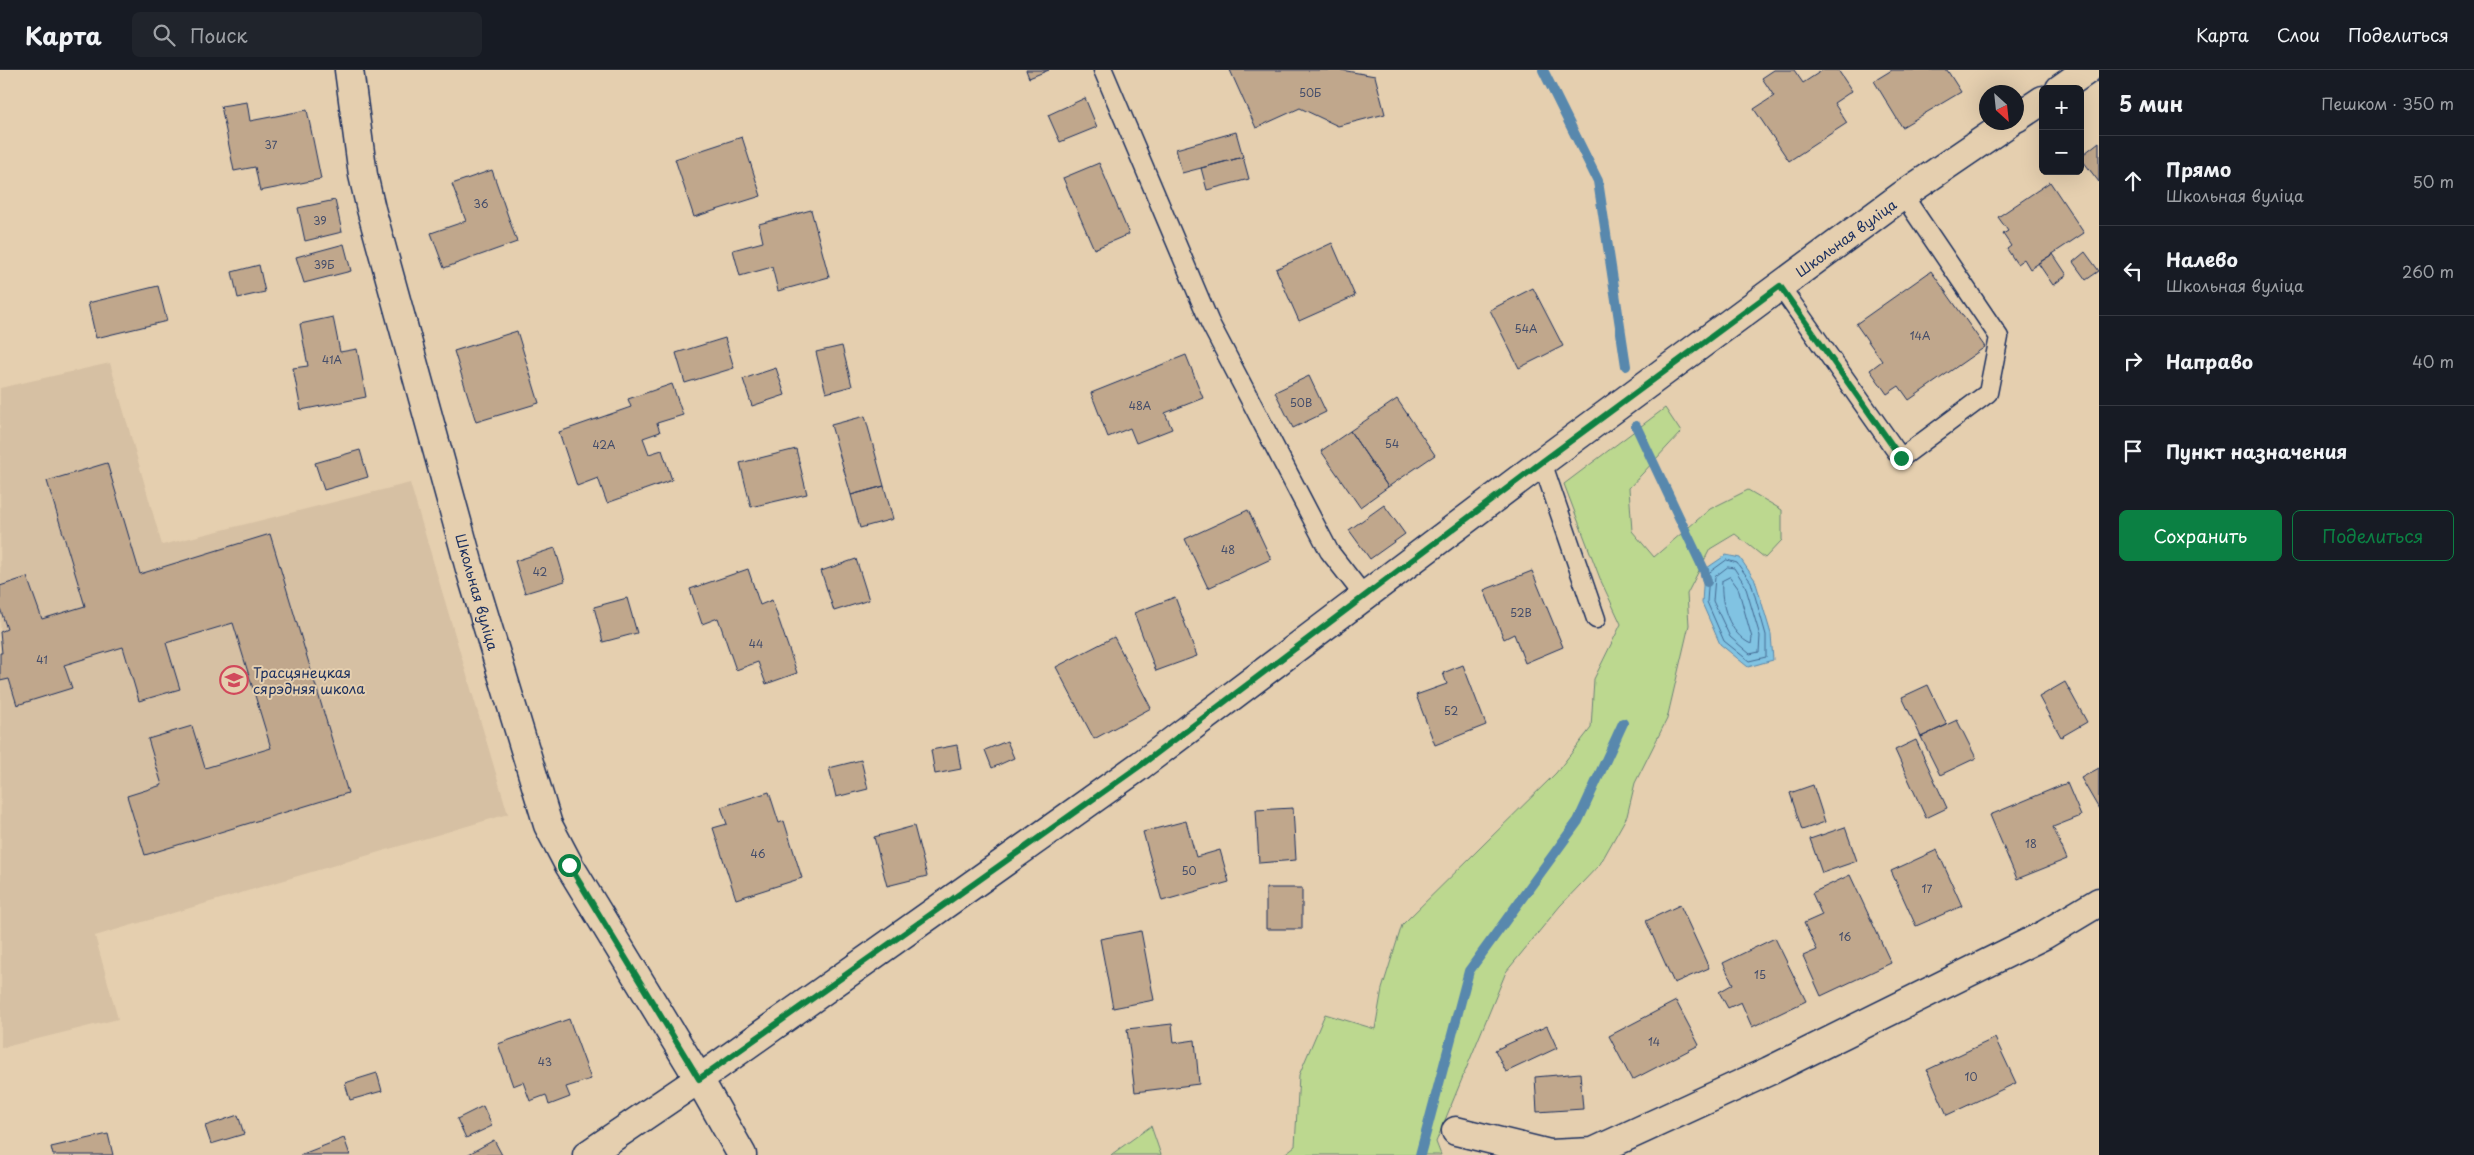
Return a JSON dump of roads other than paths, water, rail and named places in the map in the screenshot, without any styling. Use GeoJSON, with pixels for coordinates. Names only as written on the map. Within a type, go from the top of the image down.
{"type":"FeatureCollection","features":[{"type":"Feature","properties":{"kind":"street","name":"Школьная вуліца"},"geometry":{"type":"LineString","coordinates":[[348,70],[362,175],[387,260],[470,569],[545,816],[569,865],[699,1079],[742,1155]]}},
{"type":"Feature","properties":{"kind":"street"},"geometry":{"type":"LineString","coordinates":[[2066,85],[2087,70]]}},
{"type":"Feature","properties":{"kind":"street"},"geometry":{"type":"LineString","coordinates":[[2024,113],[2039,103]]}},
{"type":"Feature","properties":{"kind":"street","name":"Школьная вуліца"},"geometry":{"type":"LineString","coordinates":[[699,1079],[1141,765],[1542,462],[1903,196],[1998,130]]}},
{"type":"Feature","properties":{"kind":"street"},"geometry":{"type":"LineString","coordinates":[[1456,1130],[1550,1154],[1593,1152],[1778,1067],[2044,935],[2099,902]]}},
{"type":"Feature","properties":{"kind":"street"},"geometry":{"type":"LineString","coordinates":[[587,1155],[699,1079]]}},
{"type":"Feature","properties":{"kind":"lane"},"geometry":{"type":"LineString","coordinates":[[1103,70],[1210,323],[1329,551],[1364,596]]}},
{"type":"Feature","properties":{"kind":"lane"},"geometry":{"type":"LineString","coordinates":[[1780,286],[1901,458],[1988,393],[1999,336],[1903,196]]}},
{"type":"Feature","properties":{"kind":"lane"},"geometry":{"type":"LineString","coordinates":[[1542,462],[1596,619]]}},
{"type":"Feature","properties":{"kind":"water"},"geometry":{"type":"Polygon","coordinates":[[[1726,555],[1740,558],[1755,580],[1771,634],[1773,660],[1748,667],[1720,644],[1702,603],[1704,570],[1726,555]]]}},
{"type":"Feature","properties":{"kind":"waterway"},"geometry":{"type":"LineString","coordinates":[[1543,70],[1598,181],[1626,366]]}},
{"type":"Feature","properties":{"kind":"waterway"},"geometry":{"type":"LineString","coordinates":[[1636,426],[1704,570],[1707,582]]}},
{"type":"Feature","properties":{"kind":"waterway"},"geometry":{"type":"LineString","coordinates":[[1420,1155],[1469,971],[1578,821],[1623,723]]}},
{"type":"Feature","properties":{"kind":"place","name":"Трасцянецкая сярэдняя школа"},"geometry":{"type":"Point","coordinates":[234,680]}}]}
